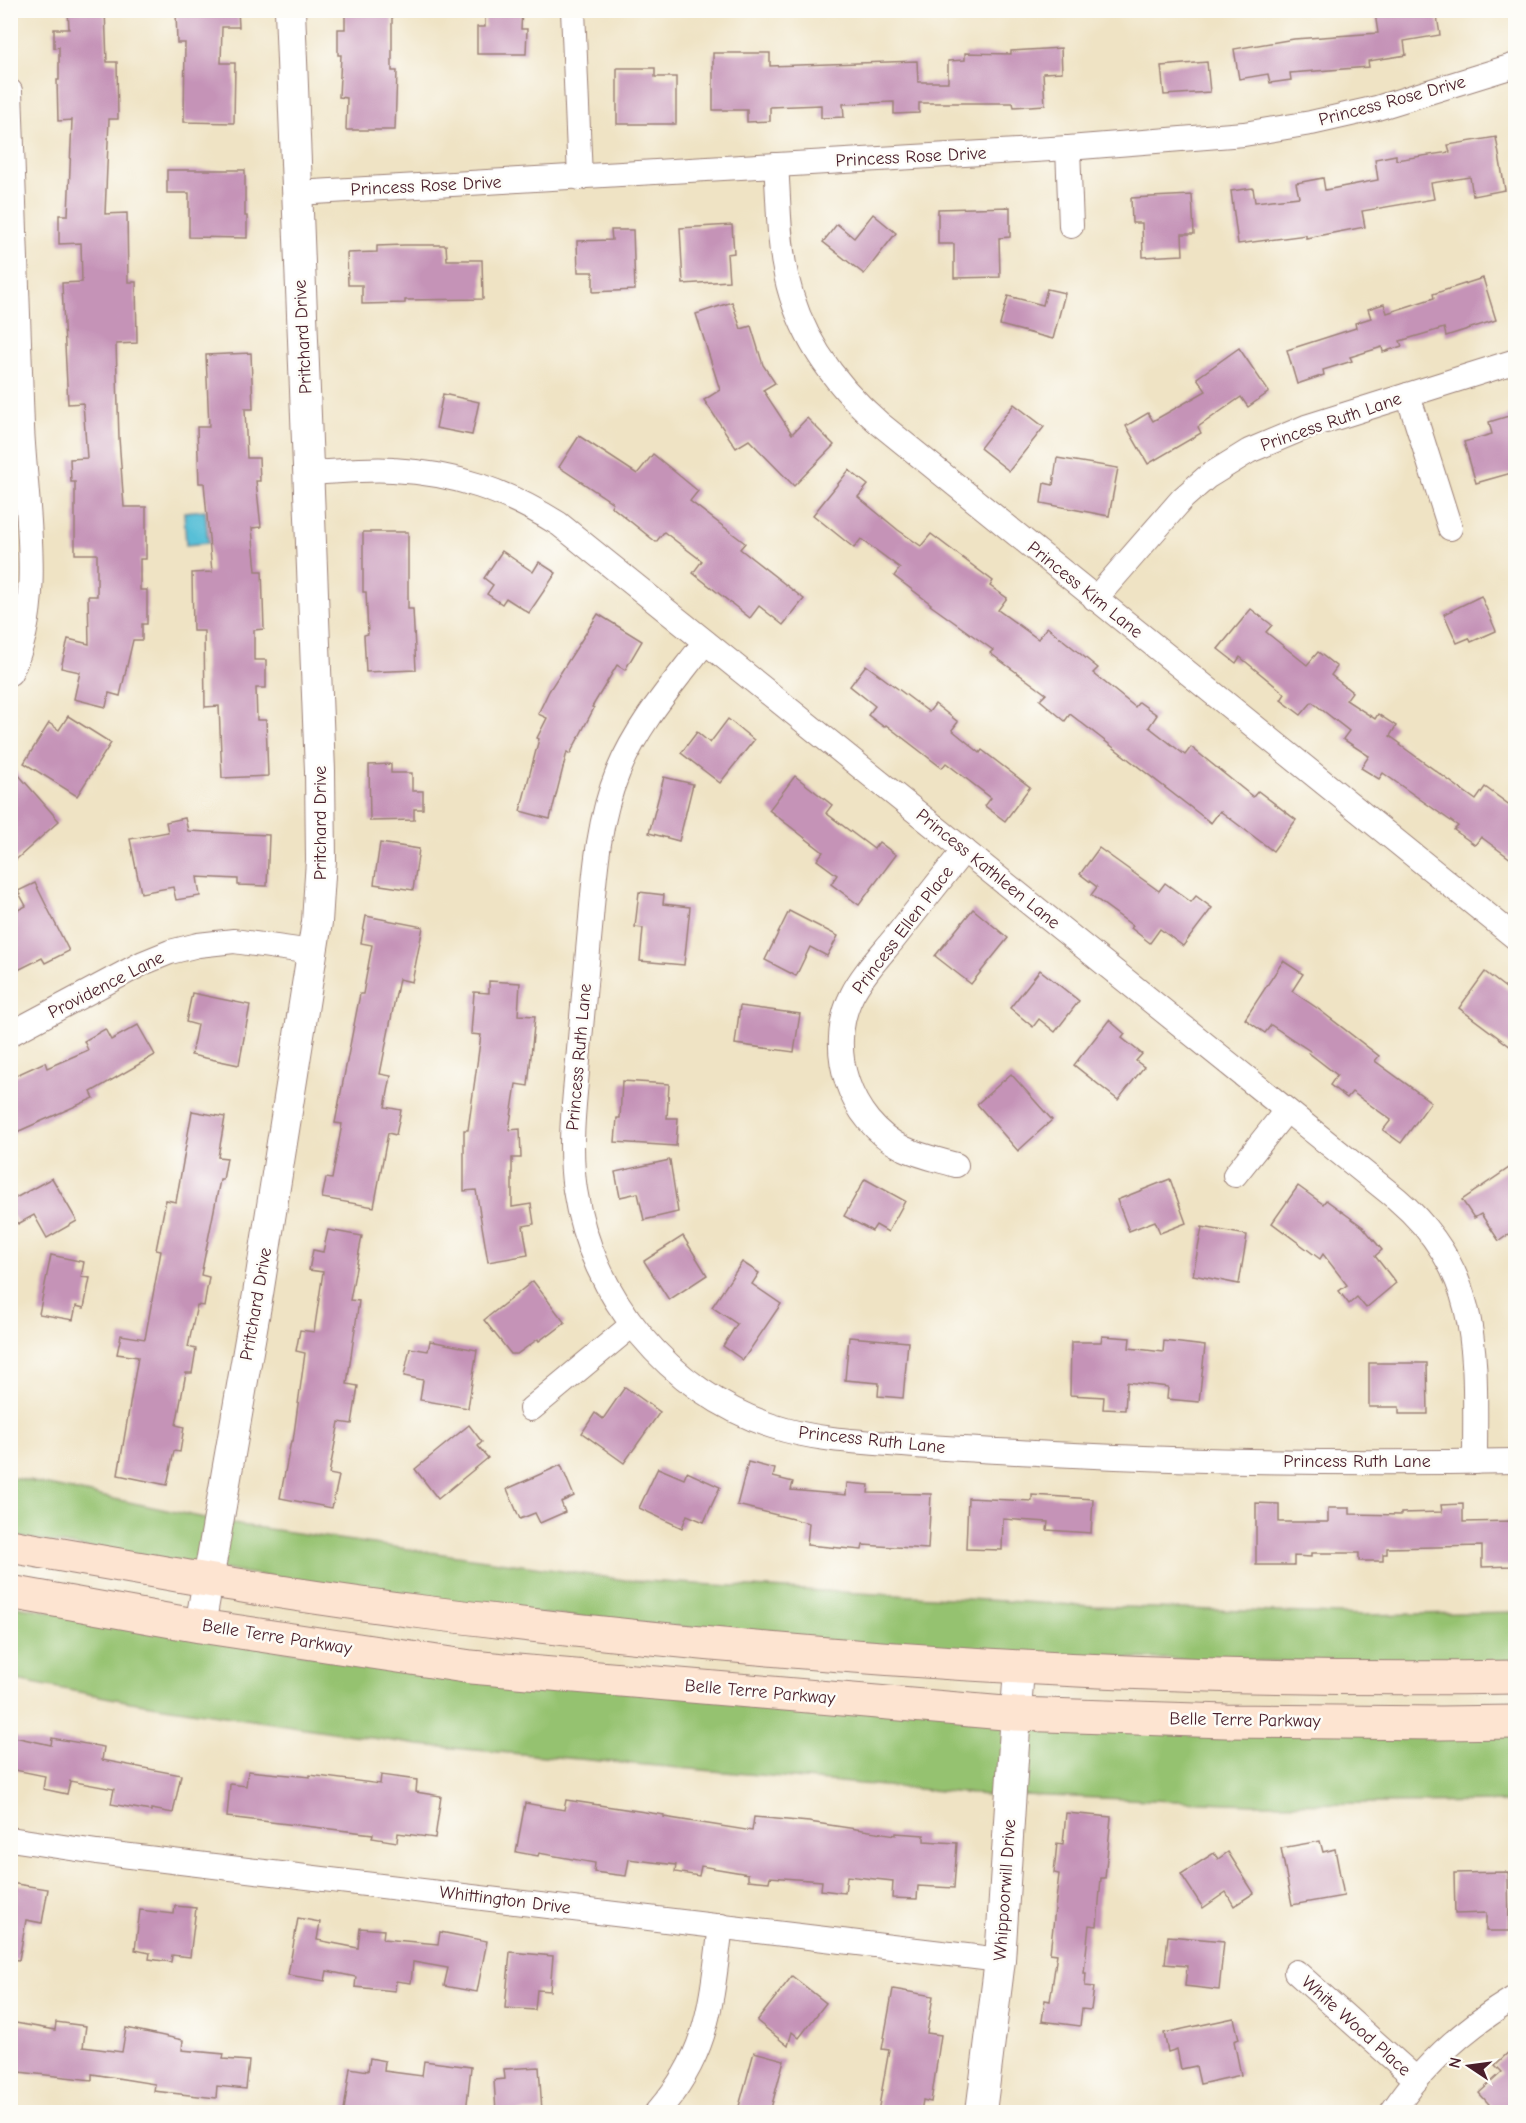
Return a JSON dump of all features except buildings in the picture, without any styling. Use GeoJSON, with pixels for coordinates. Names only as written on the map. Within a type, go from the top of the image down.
{"type":"FeatureCollection","features":[{"type":"Feature","properties":{"kind":"main road"},"geometry":{"type":"LineString","coordinates":[[10,1546],[209,1581],[422,1612],[646,1638],[904,1660],[1177,1675],[1515,1677]]}},
{"type":"Feature","properties":{"kind":"main road","name":"Belle Terre Parkway"},"geometry":{"type":"LineString","coordinates":[[10,1592],[200,1626],[471,1667],[1016,1714],[1226,1721],[1515,1722]]}},
{"type":"Feature","properties":{"kind":"street","name":"Pritchard Drive"},"geometry":{"type":"LineString","coordinates":[[200,1626],[258,1294],[320,889],[310,473],[290,10]]}},
{"type":"Feature","properties":{"kind":"street"},"geometry":{"type":"LineString","coordinates":[[573,10],[580,178]]}},
{"type":"Feature","properties":{"kind":"street","name":"Princess Rose Drive"},"geometry":{"type":"LineString","coordinates":[[297,193],[1068,148],[1223,136],[1311,123],[1398,102],[1515,65]]}},
{"type":"Feature","properties":{"kind":"street"},"geometry":{"type":"LineString","coordinates":[[10,91],[17,450],[31,569],[31,593],[26,633],[20,653],[10,673]]}},
{"type":"Feature","properties":{"kind":"street"},"geometry":{"type":"LineString","coordinates":[[1068,148],[1071,226]]}},
{"type":"Feature","properties":{"kind":"street","name":"Princess Kim Lane"},"geometry":{"type":"LineString","coordinates":[[776,165],[782,246],[787,281],[794,305],[807,336],[826,368],[850,397],[1095,599],[1515,938]]}},
{"type":"Feature","properties":{"kind":"street","name":"Princess Ruth Lane"},"geometry":{"type":"LineString","coordinates":[[1095,599],[1183,498],[1221,468],[1249,451],[1282,436],[1515,361]]}},
{"type":"Feature","properties":{"kind":"street"},"geometry":{"type":"LineString","coordinates":[[1408,395],[1450,528]]}},
{"type":"Feature","properties":{"kind":"street","name":"Princess Kathleen Lane"},"geometry":{"type":"LineString","coordinates":[[310,473],[408,471],[461,480],[510,496],[578,537],[1410,1210],[1432,1236],[1451,1267],[1466,1305],[1474,1348],[1475,1462]]}},
{"type":"Feature","properties":{"kind":"street","name":"Princess Ruth Lane"},"geometry":{"type":"LineString","coordinates":[[705,642],[643,724],[622,764],[606,810],[594,878],[572,1126],[573,1168],[578,1208],[593,1256],[606,1285],[632,1325],[672,1366],[716,1399],[748,1416],[773,1426],[823,1438],[929,1447],[1152,1459],[1515,1461]]}},
{"type":"Feature","properties":{"kind":"street","name":"Princess Ellen Place"},"geometry":{"type":"LineString","coordinates":[[956,1165],[903,1148],[893,1143],[873,1125],[855,1102],[849,1089],[840,1045],[844,1019],[858,985],[964,850]]}},
{"type":"Feature","properties":{"kind":"street","name":"Providence Lane"},"geometry":{"type":"LineString","coordinates":[[10,1034],[143,963],[170,952],[198,945],[234,941],[312,952]]}},
{"type":"Feature","properties":{"kind":"street"},"geometry":{"type":"LineString","coordinates":[[1235,1175],[1286,1111]]}},
{"type":"Feature","properties":{"kind":"street"},"geometry":{"type":"LineString","coordinates":[[531,1409],[632,1325]]}},
{"type":"Feature","properties":{"kind":"street","name":"Whippoorwill Drive"},"geometry":{"type":"LineString","coordinates":[[981,2112],[1000,1960],[1019,1666]]}},
{"type":"Feature","properties":{"kind":"street","name":"Whittington Drive"},"geometry":{"type":"LineString","coordinates":[[10,1839],[98,1852],[1000,1960]]}},
{"type":"Feature","properties":{"kind":"street"},"geometry":{"type":"LineString","coordinates":[[657,2112],[686,2073],[703,2037],[712,1995],[721,1926]]}},
{"type":"Feature","properties":{"kind":"street","name":"White Wood Place"},"geometry":{"type":"LineString","coordinates":[[1296,1972],[1416,2079]]}},
{"type":"Feature","properties":{"kind":"street"},"geometry":{"type":"LineString","coordinates":[[1392,2112],[1416,2079],[1458,2038],[1515,1997]]}},
{"type":"Feature","properties":{"kind":"green space"},"geometry":{"type":"Polygon","coordinates":[[[10,1477],[233,1524],[625,1580],[1093,1606],[1366,1615],[1515,1612],[1515,1666],[975,1655],[449,1605],[11,1536],[10,1477]]]}},
{"type":"Feature","properties":{"kind":"green space"},"geometry":{"type":"Polygon","coordinates":[[[10,1605],[327,1657],[1515,1732],[1515,1802],[1254,1804],[998,1796],[419,1745],[131,1702],[11,1679],[10,1605]]]}},
{"type":"Feature","properties":{"kind":"water"},"geometry":{"type":"Polygon","coordinates":[[[205,510],[208,543],[186,545],[184,512],[205,510]]]}}]}
